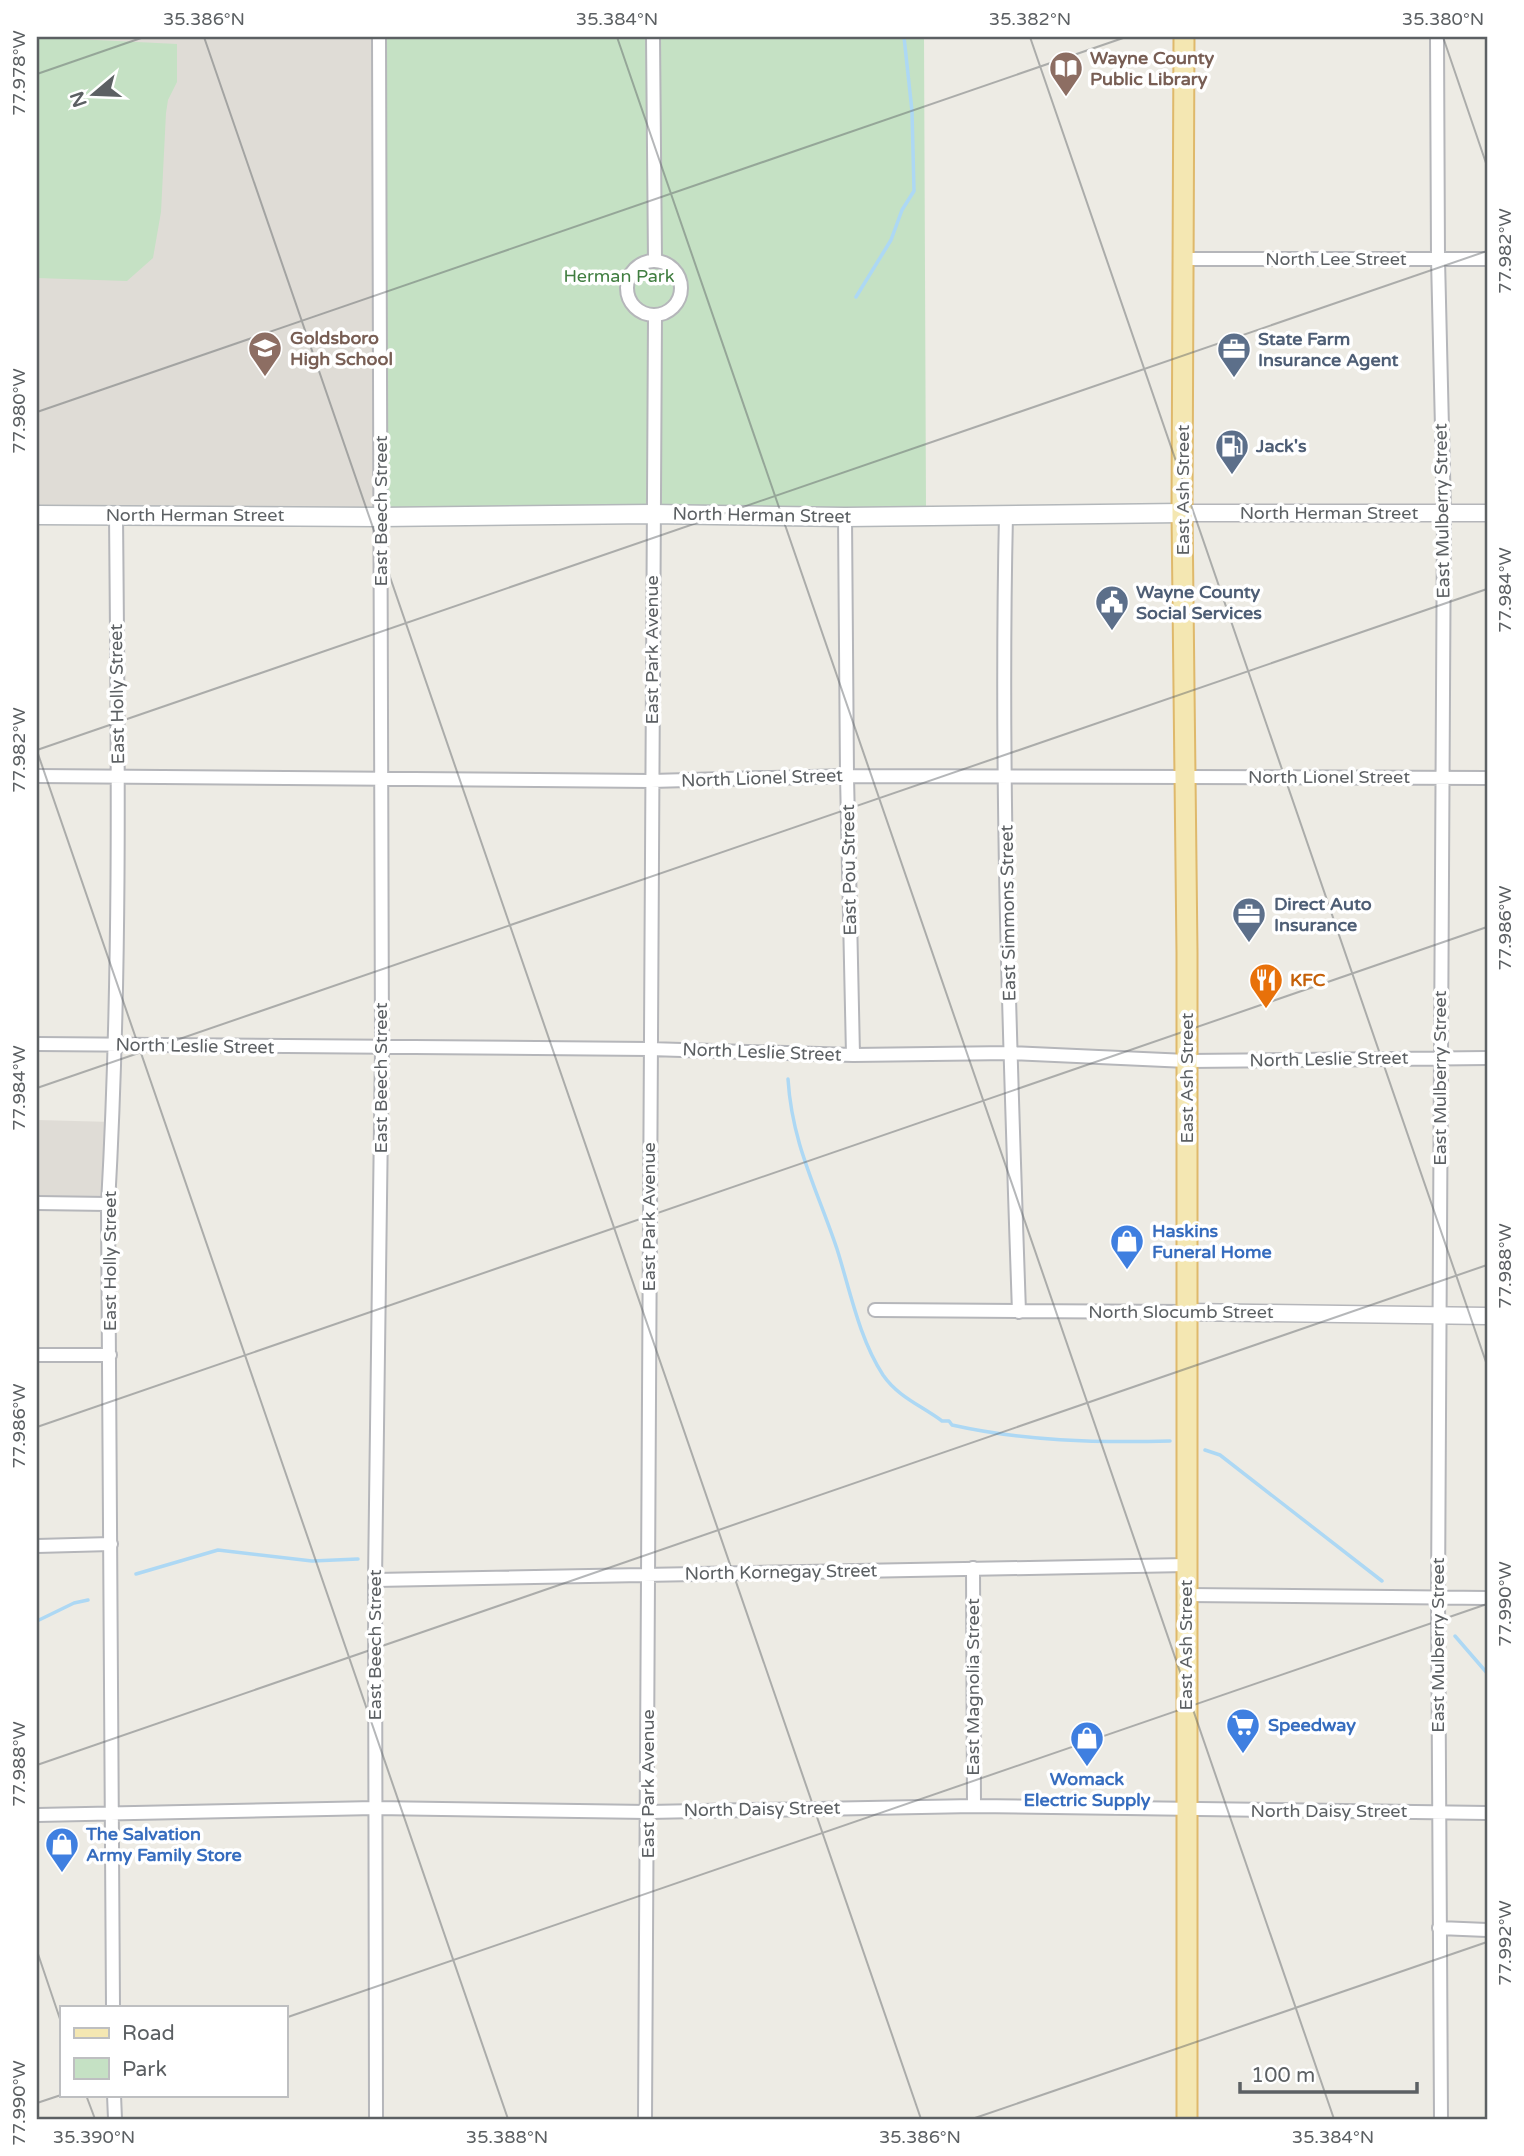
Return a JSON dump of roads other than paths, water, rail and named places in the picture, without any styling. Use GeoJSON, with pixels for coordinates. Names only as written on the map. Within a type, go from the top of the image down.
{"type":"FeatureCollection","features":[{"type":"Feature","properties":{"kind":"main road","name":"East Ash Street"},"geometry":{"type":"LineString","coordinates":[[1184,37],[1182,513],[1187,1061],[1187,2119]]}},
{"type":"Feature","properties":{"kind":"main road","name":"North Herman Street"},"geometry":{"type":"LineString","coordinates":[[37,515],[380,517],[652,514],[845,517],[1182,513]]}},
{"type":"Feature","properties":{"kind":"street","name":"East Beech Street"},"geometry":{"type":"LineString","coordinates":[[376,2119],[375,1580],[382,1048],[379,37]]}},
{"type":"Feature","properties":{"kind":"street"},"geometry":{"type":"LineString","coordinates":[[653,37],[655,261]]}},
{"type":"Feature","properties":{"kind":"street","name":"East Mulberry Street"},"geometry":{"type":"LineString","coordinates":[[1437,37],[1438,259],[1444,513],[1444,778],[1439,1057],[1438,1928],[1441,2119]]}},
{"type":"Feature","properties":{"kind":"street","name":"North Lee Street"},"geometry":{"type":"LineString","coordinates":[[1184,259],[1487,259]]}},
{"type":"Feature","properties":{"kind":"street"},"geometry":{"type":"LineString","coordinates":[[655,261],[673,269],[680,281],[680,289],[679,297],[671,309],[655,316],[643,313],[634,306],[627,293],[627,286],[637,267],[655,261]]}},
{"type":"Feature","properties":{"kind":"street","name":"East Park Avenue"},"geometry":{"type":"LineString","coordinates":[[645,2119],[655,316]]}},
{"type":"Feature","properties":{"kind":"street","name":"North Herman Street"},"geometry":{"type":"LineString","coordinates":[[1182,513],[1487,513]]}},
{"type":"Feature","properties":{"kind":"street","name":"East Simmons Street"},"geometry":{"type":"LineString","coordinates":[[1006,514],[1005,776],[1010,1053],[1019,1312]]}},
{"type":"Feature","properties":{"kind":"street","name":"East Holly Street"},"geometry":{"type":"LineString","coordinates":[[113,2006],[108,1204],[114,1045],[118,776],[116,515]]}},
{"type":"Feature","properties":{"kind":"street","name":"East Pou Street"},"geometry":{"type":"LineString","coordinates":[[845,517],[853,1055]]}},
{"type":"Feature","properties":{"kind":"street","name":"North Lionel Street"},"geometry":{"type":"LineString","coordinates":[[37,776],[651,781],[847,776],[1487,778]]}},
{"type":"Feature","properties":{"kind":"street","name":"North Leslie Street"},"geometry":{"type":"LineString","coordinates":[[37,1044],[649,1049],[853,1055],[1010,1053],[1187,1061],[1487,1058]]}},
{"type":"Feature","properties":{"kind":"street"},"geometry":{"type":"LineString","coordinates":[[37,1203],[108,1204]]}},
{"type":"Feature","properties":{"kind":"street","name":"North Slocumb Street"},"geometry":{"type":"LineString","coordinates":[[875,1310],[1487,1316]]}},
{"type":"Feature","properties":{"kind":"street"},"geometry":{"type":"LineString","coordinates":[[37,1355],[110,1355]]}},
{"type":"Feature","properties":{"kind":"street"},"geometry":{"type":"LineString","coordinates":[[37,1546],[111,1544]]}},
{"type":"Feature","properties":{"kind":"street","name":"North Kornegay Street"},"geometry":{"type":"LineString","coordinates":[[375,1580],[1186,1565]]}},
{"type":"Feature","properties":{"kind":"street","name":"East Magnolia Street"},"geometry":{"type":"LineString","coordinates":[[973,1568],[974,1805]]}},
{"type":"Feature","properties":{"kind":"street"},"geometry":{"type":"LineString","coordinates":[[1186,1595],[1487,1598]]}},
{"type":"Feature","properties":{"kind":"street","name":"North Daisy Street"},"geometry":{"type":"LineString","coordinates":[[37,1815],[375,1808],[648,1812],[974,1805],[1487,1813]]}},
{"type":"Feature","properties":{"kind":"street"},"geometry":{"type":"LineString","coordinates":[[1438,1928],[1487,1930]]}},
{"type":"Feature","properties":{"kind":"street"},"geometry":{"type":"LineString","coordinates":[[114,2096],[115,2119]]}},
{"type":"Feature","properties":{"kind":"waterway"},"geometry":{"type":"LineString","coordinates":[[856,297],[891,240],[902,210],[914,191],[912,111],[904,37]]}},
{"type":"Feature","properties":{"kind":"waterway"},"geometry":{"type":"LineString","coordinates":[[788,1079],[790,1103],[806,1166],[837,1249],[861,1330],[875,1361],[889,1383],[911,1401],[952,1425],[1006,1435],[1060,1440],[1170,1441]]}},
{"type":"Feature","properties":{"kind":"waterway"},"geometry":{"type":"LineString","coordinates":[[1205,1450],[1220,1455],[1382,1581]]}},
{"type":"Feature","properties":{"kind":"waterway"},"geometry":{"type":"LineString","coordinates":[[136,1574],[218,1550],[312,1561],[358,1559]]}},
{"type":"Feature","properties":{"kind":"waterway"},"geometry":{"type":"LineString","coordinates":[[37,1621],[74,1603],[88,1600]]}},
{"type":"Feature","properties":{"kind":"waterway"},"geometry":{"type":"LineString","coordinates":[[1455,1636],[1487,1673]]}},
{"type":"Feature","properties":{"kind":"place","name":"Wayne County Public Library"},"geometry":{"type":"Point","coordinates":[1066,98]}},
{"type":"Feature","properties":{"kind":"place","name":"Goldsboro High School"},"geometry":{"type":"Point","coordinates":[265,378]}},
{"type":"Feature","properties":{"kind":"place","name":"State Farm Insurance Agent"},"geometry":{"type":"Point","coordinates":[1234,379]}},
{"type":"Feature","properties":{"kind":"place","name":"Jack's"},"geometry":{"type":"Point","coordinates":[1232,476]}},
{"type":"Feature","properties":{"kind":"place","name":"Wayne County Social Services"},"geometry":{"type":"Point","coordinates":[1112,632]}},
{"type":"Feature","properties":{"kind":"place","name":"Direct Auto Insurance"},"geometry":{"type":"Point","coordinates":[1249,944]}},
{"type":"Feature","properties":{"kind":"place","name":"KFC"},"geometry":{"type":"Point","coordinates":[1266,1010]}},
{"type":"Feature","properties":{"kind":"place","name":"Haskins Funeral Home"},"geometry":{"type":"Point","coordinates":[1127,1271]}},
{"type":"Feature","properties":{"kind":"place","name":"Speedway"},"geometry":{"type":"Point","coordinates":[1243,1755]}},
{"type":"Feature","properties":{"kind":"place","name":"Womack Electric Supply"},"geometry":{"type":"Point","coordinates":[1087,1768]}},
{"type":"Feature","properties":{"kind":"place","name":"The Salvation Army Family Store"},"geometry":{"type":"Point","coordinates":[62,1874]}},
{"type":"Feature","properties":{"kind":"park label","name":"Herman Park"},"geometry":{"type":"Point","coordinates":[619,276]}}]}
